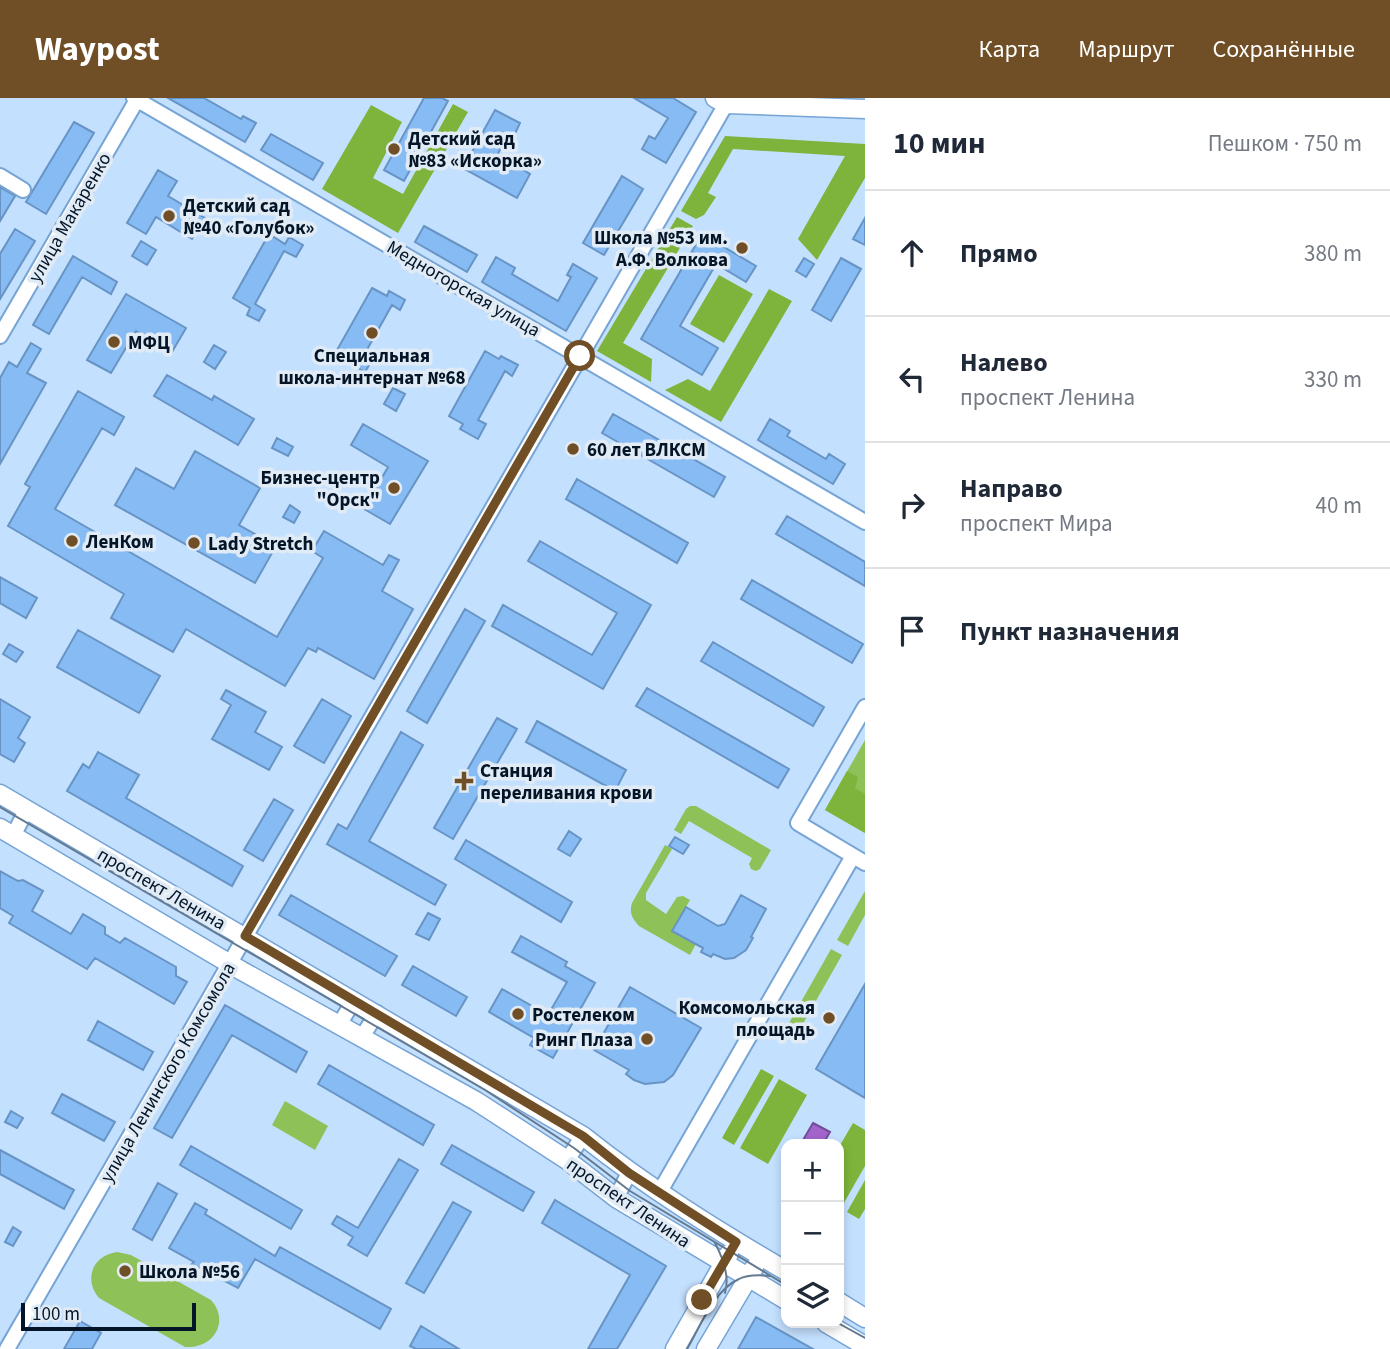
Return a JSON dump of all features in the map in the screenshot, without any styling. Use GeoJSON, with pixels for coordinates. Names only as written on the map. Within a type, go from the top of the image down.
{"type":"FeatureCollection","features":[{"type":"Feature","properties":{"kind":"main road"},"geometry":{"type":"LineString","coordinates":[[720,101],[865,109]]}},
{"type":"Feature","properties":{"kind":"main road","name":"проспект Ленина"},"geometry":{"type":"LineString","coordinates":[[0,794],[583,1136],[629,1173],[781,1268]]}},
{"type":"Feature","properties":{"kind":"main road","name":"проспект Ленина"},"geometry":{"type":"LineString","coordinates":[[7,832],[230,963],[476,1101],[567,1160],[616,1198],[781,1297]]}},
{"type":"Feature","properties":{"kind":"main road"},"geometry":{"type":"LineString","coordinates":[[675,1349],[736,1242]]}},
{"type":"Feature","properties":{"kind":"main road"},"geometry":{"type":"LineString","coordinates":[[706,1349],[760,1256]]}},
{"type":"Feature","properties":{"kind":"main road"},"geometry":{"type":"LineString","coordinates":[[844,1305],[865,1318]]}},
{"type":"Feature","properties":{"kind":"main road"},"geometry":{"type":"LineString","coordinates":[[834,1328],[865,1346]]}},
{"type":"Feature","properties":{"kind":"street","name":"улица Макаренко"},"geometry":{"type":"LineString","coordinates":[[0,336],[136,99]]}},
{"type":"Feature","properties":{"kind":"street","name":"Медногорская улица"},"geometry":{"type":"LineString","coordinates":[[136,99],[865,522]]}},
{"type":"Feature","properties":{"kind":"street","name":"улица Ленинского Комсомола"},"geometry":{"type":"LineString","coordinates":[[7,1349],[580,356],[720,101]]}},
{"type":"Feature","properties":{"kind":"street"},"geometry":{"type":"LineString","coordinates":[[0,176],[23,190]]}},
{"type":"Feature","properties":{"kind":"street"},"geometry":{"type":"LineString","coordinates":[[659,1193],[859,859],[797,824],[865,707]]}},
{"type":"Feature","properties":{"kind":"street"},"geometry":{"type":"LineString","coordinates":[[7,832],[27,809]]}},
{"type":"Feature","properties":{"kind":"street"},"geometry":{"type":"LineString","coordinates":[[340,1025],[354,1000]]}},
{"type":"Feature","properties":{"kind":"street"},"geometry":{"type":"LineString","coordinates":[[362,1037],[376,1013]]}},
{"type":"Feature","properties":{"kind":"street"},"geometry":{"type":"LineString","coordinates":[[431,1076],[444,1054]]}},
{"type":"Feature","properties":{"kind":"street"},"geometry":{"type":"LineString","coordinates":[[476,1101],[490,1081]]}},
{"type":"Feature","properties":{"kind":"street"},"geometry":{"type":"LineString","coordinates":[[567,1160],[583,1136]]}},
{"type":"Feature","properties":{"kind":"street"},"geometry":{"type":"LineString","coordinates":[[616,1198],[629,1173]]}},
{"type":"Feature","properties":{"kind":"green space"},"geometry":{"type":"Polygon","coordinates":[[[453,104],[468,112],[398,233],[322,189],[371,105],[402,122],[373,178],[403,194],[453,104]]]}},
{"type":"Feature","properties":{"kind":"green space"},"geometry":{"type":"Polygon","coordinates":[[[725,136],[865,144],[865,178],[817,260],[798,239],[845,156],[733,149],[708,193],[716,197],[704,215],[696,219],[681,211],[725,136]]]}},
{"type":"Feature","properties":{"kind":"green space"},"geometry":{"type":"Polygon","coordinates":[[[677,217],[693,226],[623,343],[652,359],[651,382],[597,351],[677,217]]]}},
{"type":"Feature","properties":{"kind":"green space"},"geometry":{"type":"Polygon","coordinates":[[[719,275],[753,294],[724,343],[690,324],[719,275]]]}},
{"type":"Feature","properties":{"kind":"green space"},"geometry":{"type":"Polygon","coordinates":[[[769,289],[792,301],[721,422],[665,390],[688,379],[710,391],[769,289]]]}},
{"type":"Feature","properties":{"kind":"green space"},"geometry":{"type":"Polygon","coordinates":[[[865,740],[865,833],[825,810],[865,740]]]}},
{"type":"Feature","properties":{"kind":"green space"},"geometry":{"type":"Polygon","coordinates":[[[847,771],[858,777],[855,788],[865,794],[865,833],[825,810],[847,771]]]}},
{"type":"Feature","properties":{"kind":"green space"},"geometry":{"type":"Polygon","coordinates":[[[690,806],[696,806],[771,850],[760,869],[751,869],[749,864],[752,858],[689,821],[681,834],[674,830],[690,806]]]}},
{"type":"Feature","properties":{"kind":"green space"},"geometry":{"type":"Polygon","coordinates":[[[665,845],[672,849],[646,893],[646,900],[666,914],[677,897],[683,896],[690,900],[672,931],[696,944],[690,955],[639,926],[631,913],[632,903],[665,845]]]}},
{"type":"Feature","properties":{"kind":"green space"},"geometry":{"type":"Polygon","coordinates":[[[865,891],[865,915],[848,946],[837,940],[865,891]]]}},
{"type":"Feature","properties":{"kind":"green space"},"geometry":{"type":"Polygon","coordinates":[[[831,949],[842,955],[800,1029],[789,1023],[831,949]]]}},
{"type":"Feature","properties":{"kind":"green space"},"geometry":{"type":"Polygon","coordinates":[[[761,1069],[774,1076],[734,1145],[722,1138],[761,1069]]]}},
{"type":"Feature","properties":{"kind":"green space"},"geometry":{"type":"Polygon","coordinates":[[[779,1079],[807,1095],[768,1164],[740,1148],[779,1079]]]}},
{"type":"Feature","properties":{"kind":"green space"},"geometry":{"type":"Polygon","coordinates":[[[285,1101],[328,1126],[315,1150],[272,1125],[285,1101]]]}},
{"type":"Feature","properties":{"kind":"green space"},"geometry":{"type":"Polygon","coordinates":[[[853,1123],[865,1130],[865,1166],[844,1203],[844,1139],[853,1123]]]}},
{"type":"Feature","properties":{"kind":"green space"},"geometry":{"type":"Polygon","coordinates":[[[865,1180],[865,1209],[859,1219],[847,1212],[865,1180]]]}},
{"type":"Feature","properties":{"kind":"green space"},"geometry":{"type":"Polygon","coordinates":[[[117,1252],[131,1255],[211,1300],[217,1308],[219,1325],[211,1339],[185,1347],[99,1298],[92,1283],[93,1269],[102,1258],[117,1252]]]}},
{"type":"Feature","properties":{"kind":"shaded area"},"geometry":{"type":"Polygon","coordinates":[[[813,1123],[830,1132],[826,1139],[804,1139],[813,1123]]]}},
{"type":"Feature","properties":{"kind":"building"},"geometry":{"type":"Polygon","coordinates":[[[168,98],[204,98],[241,119],[243,116],[256,123],[245,142],[168,98]]]}},
{"type":"Feature","properties":{"kind":"building"},"geometry":{"type":"Polygon","coordinates":[[[424,98],[442,98],[448,101],[404,181],[384,170],[424,98]]]}},
{"type":"Feature","properties":{"kind":"building"},"geometry":{"type":"Polygon","coordinates":[[[634,98],[673,98],[696,112],[666,163],[642,149],[649,136],[655,139],[668,118],[634,98]]]}},
{"type":"Feature","properties":{"kind":"building"},"geometry":{"type":"Polygon","coordinates":[[[495,110],[520,123],[512,140],[507,137],[495,159],[514,170],[516,166],[530,174],[517,198],[463,168],[495,110]]]}},
{"type":"Feature","properties":{"kind":"building"},"geometry":{"type":"Polygon","coordinates":[[[74,122],[94,133],[46,214],[26,202],[74,122]]]}},
{"type":"Feature","properties":{"kind":"building"},"geometry":{"type":"Polygon","coordinates":[[[271,134],[323,163],[313,180],[261,150],[271,134]]]}},
{"type":"Feature","properties":{"kind":"building"},"geometry":{"type":"Polygon","coordinates":[[[158,170],[177,181],[168,196],[205,218],[192,239],[156,217],[146,234],[127,223],[158,170]]]}},
{"type":"Feature","properties":{"kind":"building"},"geometry":{"type":"Polygon","coordinates":[[[622,176],[643,189],[604,255],[583,243],[622,176]]]}},
{"type":"Feature","properties":{"kind":"building"},"geometry":{"type":"Polygon","coordinates":[[[0,187],[15,196],[0,221],[0,187]]]}},
{"type":"Feature","properties":{"kind":"building"},"geometry":{"type":"Polygon","coordinates":[[[865,218],[865,245],[853,239],[865,218]]]}},
{"type":"Feature","properties":{"kind":"building"},"geometry":{"type":"Polygon","coordinates":[[[424,226],[477,255],[467,272],[415,242],[424,226]]]}},
{"type":"Feature","properties":{"kind":"building"},"geometry":{"type":"Polygon","coordinates":[[[15,229],[35,241],[0,299],[0,254],[15,229]]]}},
{"type":"Feature","properties":{"kind":"building"},"geometry":{"type":"Polygon","coordinates":[[[269,234],[285,244],[289,237],[303,245],[296,257],[284,251],[255,304],[265,310],[259,321],[247,315],[250,308],[233,298],[269,234]]]}},
{"type":"Feature","properties":{"kind":"building"},"geometry":{"type":"Polygon","coordinates":[[[702,234],[756,266],[746,282],[716,264],[680,326],[718,348],[702,375],[641,339],[702,234]]]}},
{"type":"Feature","properties":{"kind":"building"},"geometry":{"type":"Polygon","coordinates":[[[141,241],[156,250],[147,265],[132,256],[141,241]]]}},
{"type":"Feature","properties":{"kind":"building"},"geometry":{"type":"Polygon","coordinates":[[[73,256],[117,282],[111,294],[82,277],[49,334],[33,325],[73,256]]]}},
{"type":"Feature","properties":{"kind":"building"},"geometry":{"type":"Polygon","coordinates":[[[496,257],[515,268],[512,274],[558,301],[571,277],[567,275],[573,264],[597,278],[566,331],[482,282],[496,257]]]}},
{"type":"Feature","properties":{"kind":"building"},"geometry":{"type":"Polygon","coordinates":[[[804,258],[814,264],[806,277],[796,271],[804,258]]]}},
{"type":"Feature","properties":{"kind":"building"},"geometry":{"type":"Polygon","coordinates":[[[841,258],[861,269],[831,321],[812,310],[841,258]]]}},
{"type":"Feature","properties":{"kind":"building"},"geometry":{"type":"Polygon","coordinates":[[[372,288],[387,296],[389,291],[405,300],[400,310],[392,305],[364,355],[372,360],[365,372],[349,363],[352,358],[337,350],[372,288]]]}},
{"type":"Feature","properties":{"kind":"building","name":"МФЦ"},"geometry":{"type":"Polygon","coordinates":[[[126,294],[186,328],[172,352],[136,331],[111,373],[87,360],[126,294]]]}},
{"type":"Feature","properties":{"kind":"building"},"geometry":{"type":"Polygon","coordinates":[[[31,343],[41,349],[27,373],[46,383],[0,464],[0,378],[9,362],[17,367],[31,343]]]}},
{"type":"Feature","properties":{"kind":"building"},"geometry":{"type":"Polygon","coordinates":[[[214,345],[226,352],[215,369],[204,362],[214,345]]]}},
{"type":"Feature","properties":{"kind":"building"},"geometry":{"type":"Polygon","coordinates":[[[485,351],[518,365],[512,376],[505,371],[478,420],[486,424],[478,439],[460,429],[463,424],[449,416],[485,351]]]}},
{"type":"Feature","properties":{"kind":"building"},"geometry":{"type":"Polygon","coordinates":[[[167,375],[212,400],[214,396],[254,419],[238,445],[154,396],[167,375]]]}},
{"type":"Feature","properties":{"kind":"building"},"geometry":{"type":"Polygon","coordinates":[[[393,388],[405,394],[396,411],[384,404],[393,388]]]}},
{"type":"Feature","properties":{"kind":"building","name":"ЛенКом"},"geometry":{"type":"Polygon","coordinates":[[[78,391],[124,417],[114,435],[102,428],[55,509],[277,637],[323,558],[312,551],[324,531],[383,565],[389,555],[399,560],[382,591],[413,609],[374,679],[318,648],[316,652],[308,648],[285,686],[186,629],[173,652],[111,618],[124,594],[8,526],[30,487],[25,484],[78,391]]]}},
{"type":"Feature","properties":{"kind":"building"},"geometry":{"type":"Polygon","coordinates":[[[613,414],[725,477],[714,497],[602,433],[613,414]]]}},
{"type":"Feature","properties":{"kind":"building"},"geometry":{"type":"Polygon","coordinates":[[[770,419],[790,431],[787,436],[826,459],[829,454],[845,464],[833,484],[758,440],[770,419]]]}},
{"type":"Feature","properties":{"kind":"building","name":"Бизнес-центр \"Орск\""},"geometry":{"type":"Polygon","coordinates":[[[363,424],[428,461],[390,524],[364,509],[388,467],[351,445],[363,424]]]}},
{"type":"Feature","properties":{"kind":"building"},"geometry":{"type":"Polygon","coordinates":[[[277,438],[293,447],[288,456],[272,448],[277,438]]]}},
{"type":"Feature","properties":{"kind":"building"},"geometry":{"type":"Polygon","coordinates":[[[195,451],[260,488],[239,525],[276,546],[255,583],[115,505],[136,468],[174,489],[195,451]]]}},
{"type":"Feature","properties":{"kind":"building"},"geometry":{"type":"Polygon","coordinates":[[[577,479],[688,543],[677,563],[566,499],[577,479]]]}},
{"type":"Feature","properties":{"kind":"building"},"geometry":{"type":"Polygon","coordinates":[[[290,505],[300,512],[294,523],[283,517],[290,505]]]}},
{"type":"Feature","properties":{"kind":"building"},"geometry":{"type":"Polygon","coordinates":[[[787,516],[865,562],[865,586],[776,534],[787,516]]]}},
{"type":"Feature","properties":{"kind":"building"},"geometry":{"type":"Polygon","coordinates":[[[540,541],[651,605],[603,689],[492,626],[503,605],[592,655],[617,613],[528,561],[540,541]]]}},
{"type":"Feature","properties":{"kind":"building"},"geometry":{"type":"Polygon","coordinates":[[[0,577],[37,598],[26,618],[0,603],[0,577]]]}},
{"type":"Feature","properties":{"kind":"building"},"geometry":{"type":"Polygon","coordinates":[[[752,580],[863,644],[852,663],[741,599],[752,580]]]}},
{"type":"Feature","properties":{"kind":"building"},"geometry":{"type":"Polygon","coordinates":[[[465,609],[485,621],[427,723],[407,711],[465,609]]]}},
{"type":"Feature","properties":{"kind":"building"},"geometry":{"type":"Polygon","coordinates":[[[78,630],[160,676],[139,713],[57,667],[78,630]]]}},
{"type":"Feature","properties":{"kind":"building"},"geometry":{"type":"Polygon","coordinates":[[[713,642],[824,707],[813,726],[701,661],[713,642]]]}},
{"type":"Feature","properties":{"kind":"building"},"geometry":{"type":"Polygon","coordinates":[[[9,644],[23,652],[16,662],[3,654],[9,644]]]}},
{"type":"Feature","properties":{"kind":"building"},"geometry":{"type":"Polygon","coordinates":[[[647,688],[789,769],[778,788],[636,706],[647,688]]]}},
{"type":"Feature","properties":{"kind":"building"},"geometry":{"type":"Polygon","coordinates":[[[226,690],[266,712],[255,732],[282,747],[269,770],[212,739],[231,705],[221,699],[226,690]]]}},
{"type":"Feature","properties":{"kind":"building"},"geometry":{"type":"Polygon","coordinates":[[[0,699],[30,717],[18,738],[25,743],[14,762],[0,754],[0,699]]]}},
{"type":"Feature","properties":{"kind":"building"},"geometry":{"type":"Polygon","coordinates":[[[322,699],[351,716],[324,763],[294,746],[322,699]]]}},
{"type":"Feature","properties":{"kind":"building"},"geometry":{"type":"Polygon","coordinates":[[[497,718],[517,729],[453,839],[434,828],[497,718]]]}},
{"type":"Feature","properties":{"kind":"building"},"geometry":{"type":"Polygon","coordinates":[[[537,721],[626,770],[615,791],[526,742],[537,721]]]}},
{"type":"Feature","properties":{"kind":"building"},"geometry":{"type":"Polygon","coordinates":[[[401,732],[423,745],[369,841],[446,885],[435,905],[327,844],[338,824],[347,829],[401,732]]]}},
{"type":"Feature","properties":{"kind":"building"},"geometry":{"type":"Polygon","coordinates":[[[98,752],[139,775],[126,798],[243,866],[232,886],[67,791],[83,764],[89,768],[98,752]]]}},
{"type":"Feature","properties":{"kind":"building"},"geometry":{"type":"Polygon","coordinates":[[[274,799],[293,810],[263,861],[244,850],[274,799]]]}},
{"type":"Feature","properties":{"kind":"building"},"geometry":{"type":"Polygon","coordinates":[[[569,831],[581,839],[570,856],[558,849],[569,831]]]}},
{"type":"Feature","properties":{"kind":"building"},"geometry":{"type":"Polygon","coordinates":[[[675,837],[689,845],[683,854],[669,846],[675,837]]]}},
{"type":"Feature","properties":{"kind":"building"},"geometry":{"type":"Polygon","coordinates":[[[466,840],[572,902],[561,922],[455,859],[466,840]]]}},
{"type":"Feature","properties":{"kind":"building"},"geometry":{"type":"Polygon","coordinates":[[[0,871],[43,891],[32,911],[71,934],[83,914],[105,927],[105,934],[120,943],[125,938],[176,967],[176,976],[187,982],[174,1004],[95,958],[87,969],[9,923],[13,916],[0,908],[0,871]]]}},
{"type":"Feature","properties":{"kind":"building"},"geometry":{"type":"Polygon","coordinates":[[[291,895],[397,956],[385,976],[279,915],[291,895]]]}},
{"type":"Feature","properties":{"kind":"building"},"geometry":{"type":"Polygon","coordinates":[[[741,895],[766,909],[746,950],[734,958],[725,959],[713,954],[711,957],[701,952],[703,948],[672,931],[686,907],[718,926],[725,924],[741,895]]]}},
{"type":"Feature","properties":{"kind":"building"},"geometry":{"type":"Polygon","coordinates":[[[428,913],[440,919],[429,940],[416,934],[428,913]]]}},
{"type":"Feature","properties":{"kind":"building","name":"Ростелеком"},"geometry":{"type":"Polygon","coordinates":[[[521,936],[567,962],[565,966],[595,983],[553,1058],[530,1045],[534,1038],[489,1012],[502,989],[548,1015],[567,982],[512,952],[521,936]]]}},
{"type":"Feature","properties":{"kind":"building"},"geometry":{"type":"Polygon","coordinates":[[[413,966],[467,997],[456,1016],[402,985],[413,966]]]}},
{"type":"Feature","properties":{"kind":"building"},"geometry":{"type":"Polygon","coordinates":[[[865,984],[865,1098],[816,1069],[865,984]]]}},
{"type":"Feature","properties":{"kind":"building","name":"Ринг Плаза"},"geometry":{"type":"Polygon","coordinates":[[[630,987],[701,1028],[673,1075],[664,1082],[645,1084],[634,1080],[626,1074],[629,1070],[594,1050],[630,987]]]}},
{"type":"Feature","properties":{"kind":"building"},"geometry":{"type":"Polygon","coordinates":[[[225,1005],[307,1052],[296,1072],[232,1035],[172,1138],[154,1128],[225,1005]]]}},
{"type":"Feature","properties":{"kind":"building"},"geometry":{"type":"Polygon","coordinates":[[[98,1021],[153,1052],[143,1070],[88,1040],[98,1021]]]}},
{"type":"Feature","properties":{"kind":"building"},"geometry":{"type":"Polygon","coordinates":[[[329,1065],[434,1125],[423,1145],[318,1084],[329,1065]]]}},
{"type":"Feature","properties":{"kind":"building"},"geometry":{"type":"Polygon","coordinates":[[[62,1094],[115,1122],[104,1141],[52,1113],[62,1094]]]}},
{"type":"Feature","properties":{"kind":"building"},"geometry":{"type":"Polygon","coordinates":[[[11,1111],[23,1118],[17,1128],[5,1122],[11,1111]]]}},
{"type":"Feature","properties":{"kind":"building"},"geometry":{"type":"Polygon","coordinates":[[[452,1145],[534,1192],[523,1211],[441,1164],[452,1145]]]}},
{"type":"Feature","properties":{"kind":"building"},"geometry":{"type":"Polygon","coordinates":[[[191,1146],[302,1210],[291,1229],[180,1165],[191,1146]]]}},
{"type":"Feature","properties":{"kind":"building"},"geometry":{"type":"Polygon","coordinates":[[[0,1150],[74,1190],[64,1209],[0,1174],[0,1150]]]}},
{"type":"Feature","properties":{"kind":"building"},"geometry":{"type":"Polygon","coordinates":[[[399,1159],[418,1170],[367,1256],[348,1245],[353,1237],[332,1224],[337,1216],[358,1228],[399,1159]]]}},
{"type":"Feature","properties":{"kind":"building"},"geometry":{"type":"Polygon","coordinates":[[[158,1183],[177,1194],[152,1240],[133,1229],[158,1183]]]}},
{"type":"Feature","properties":{"kind":"building"},"geometry":{"type":"Polygon","coordinates":[[[555,1200],[666,1266],[617,1349],[588,1349],[630,1275],[542,1223],[555,1200]]]}},
{"type":"Feature","properties":{"kind":"building"},"geometry":{"type":"Polygon","coordinates":[[[453,1202],[471,1212],[424,1293],[406,1283],[453,1202]]]}},
{"type":"Feature","properties":{"kind":"building"},"geometry":{"type":"Polygon","coordinates":[[[195,1203],[207,1210],[205,1214],[275,1256],[280,1247],[391,1309],[380,1329],[255,1259],[238,1288],[192,1264],[194,1262],[169,1248],[195,1203]]]}},
{"type":"Feature","properties":{"kind":"building"},"geometry":{"type":"Polygon","coordinates":[[[13,1227],[21,1232],[13,1246],[5,1242],[13,1227]]]}},
{"type":"Feature","properties":{"kind":"building"},"geometry":{"type":"Polygon","coordinates":[[[756,1317],[813,1349],[738,1349],[756,1317]]]}},
{"type":"Feature","properties":{"kind":"building"},"geometry":{"type":"Polygon","coordinates":[[[80,1321],[101,1333],[92,1349],[64,1349],[80,1321]]]}},
{"type":"Feature","properties":{"kind":"building"},"geometry":{"type":"Polygon","coordinates":[[[421,1326],[459,1349],[416,1349],[410,1346],[421,1326]]]}},
{"type":"Feature","properties":{"kind":"tram line"},"geometry":{"type":"LineString","coordinates":[[0,807],[485,1090],[574,1148],[630,1191],[781,1282]]}},
{"type":"Feature","properties":{"kind":"tram line"},"geometry":{"type":"LineString","coordinates":[[715,1243],[725,1267],[725,1293]]}},
{"type":"Feature","properties":{"kind":"tram line"},"geometry":{"type":"LineString","coordinates":[[687,1349],[708,1310],[730,1284],[746,1276],[771,1276]]}},
{"type":"Feature","properties":{"kind":"tram line"},"geometry":{"type":"LineString","coordinates":[[844,1326],[865,1338]]}},
{"type":"Feature","properties":{"kind":"place","name":"Детский сад №83 «Искорка»"},"geometry":{"type":"Point","coordinates":[394,149]}},
{"type":"Feature","properties":{"kind":"place","name":"Детский сад №40 «Голубок»"},"geometry":{"type":"Point","coordinates":[169,216]}},
{"type":"Feature","properties":{"kind":"place","name":"Школа №53 им. А.Ф. Волкова"},"geometry":{"type":"Point","coordinates":[742,248]}},
{"type":"Feature","properties":{"kind":"place","name":"Специальная школа-интернат №68"},"geometry":{"type":"Point","coordinates":[372,333]}},
{"type":"Feature","properties":{"kind":"place","name":"МФЦ"},"geometry":{"type":"Point","coordinates":[114,342]}},
{"type":"Feature","properties":{"kind":"place","name":"60 лет ВЛКСМ"},"geometry":{"type":"Point","coordinates":[573,449]}},
{"type":"Feature","properties":{"kind":"place","name":"Бизнес-центр \"Орск\""},"geometry":{"type":"Point","coordinates":[394,488]}},
{"type":"Feature","properties":{"kind":"place","name":"ЛенКом"},"geometry":{"type":"Point","coordinates":[72,541]}},
{"type":"Feature","properties":{"kind":"place","name":"Lady Stretch"},"geometry":{"type":"Point","coordinates":[194,543]}},
{"type":"Feature","properties":{"kind":"place","name":"Станция переливания крови"},"geometry":{"type":"Point","coordinates":[464,781]}},
{"type":"Feature","properties":{"kind":"place","name":"Ростелеком"},"geometry":{"type":"Point","coordinates":[518,1014]}},
{"type":"Feature","properties":{"kind":"place","name":"Комсомольская площадь"},"geometry":{"type":"Point","coordinates":[829,1018]}},
{"type":"Feature","properties":{"kind":"place","name":"Ринг Плаза"},"geometry":{"type":"Point","coordinates":[647,1039]}},
{"type":"Feature","properties":{"kind":"place","name":"Школа №56"},"geometry":{"type":"Point","coordinates":[125,1271]}},
{"type":"Feature","properties":{"kind":"route"},"geometry":{"type":"LineString","coordinates":[[580,356],[245,936],[583,1136],[629,1173],[736,1242],[702,1300]]}}]}
